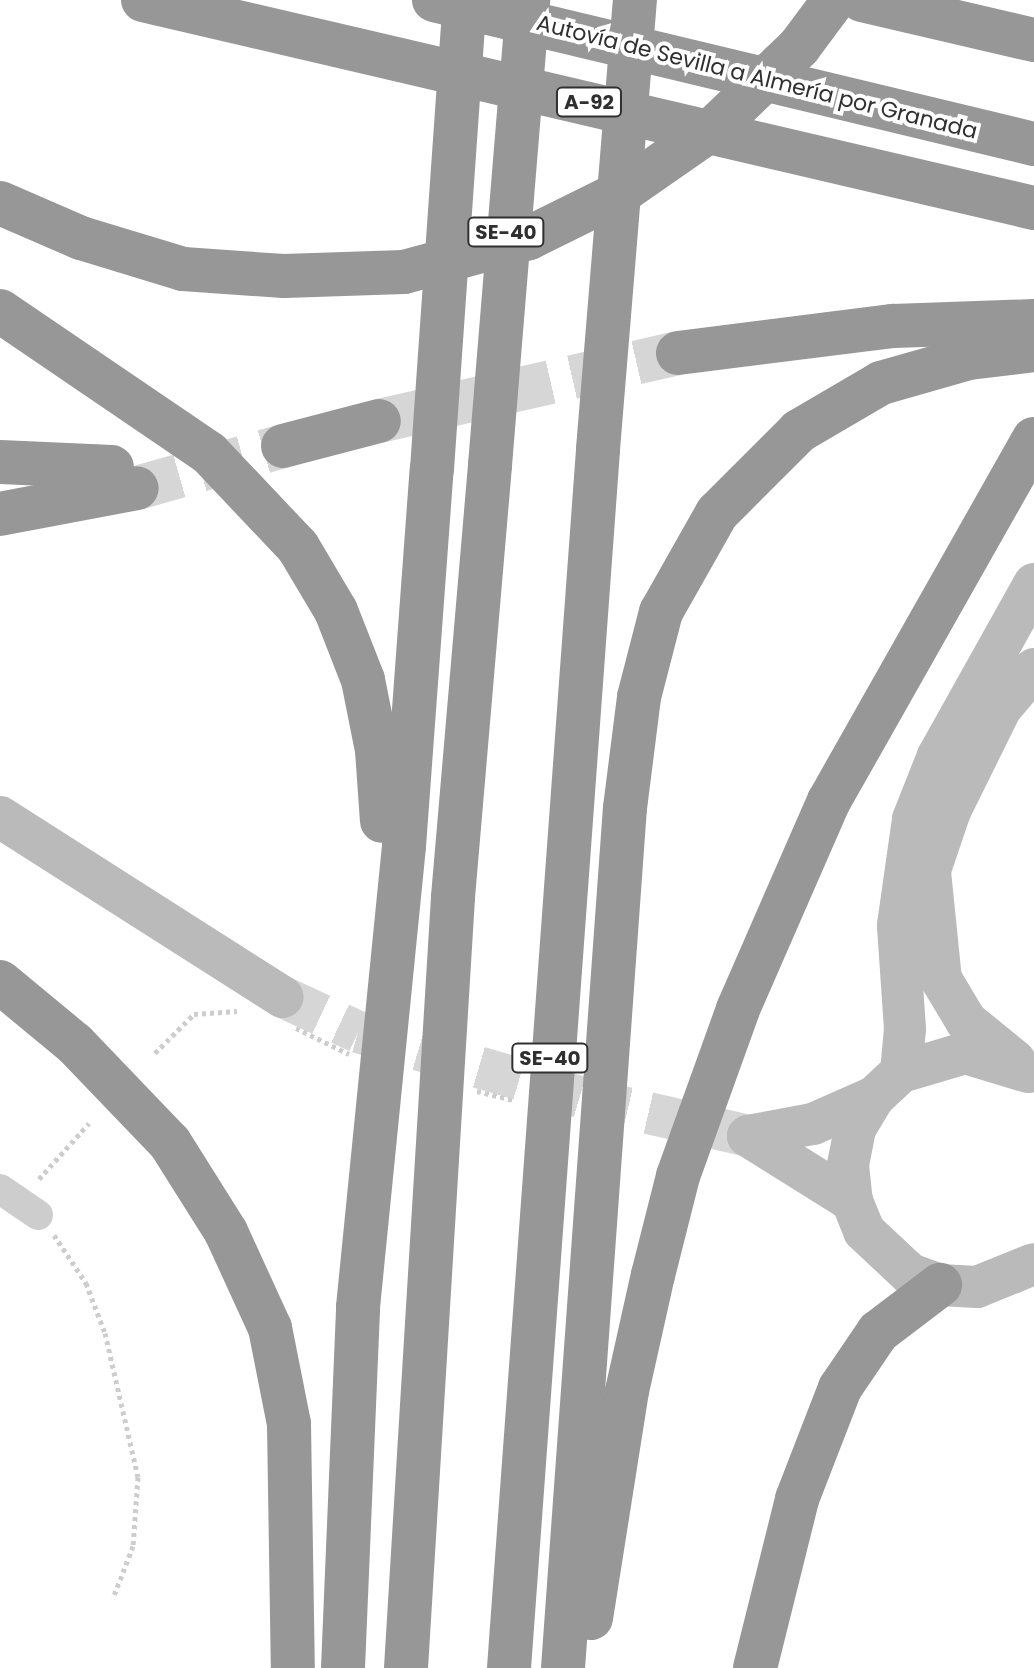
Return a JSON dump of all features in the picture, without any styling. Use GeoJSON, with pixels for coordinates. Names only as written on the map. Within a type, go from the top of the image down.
{"type":"FeatureCollection","features":[{"type":"Feature","properties":{"kind":"highway","name":"A-92"},"geometry":{"type":"LineString","coordinates":[[143,0],[1034,208]]}},
{"type":"Feature","properties":{"kind":"highway","name":"Autovía de Sevilla a Almería por Granada"},"geometry":{"type":"LineString","coordinates":[[434,0],[1034,144]]}},
{"type":"Feature","properties":{"kind":"highway"},"geometry":{"type":"LineString","coordinates":[[358,1307],[404,846],[465,0]]}},
{"type":"Feature","properties":{"kind":"highway","name":"SE-40"},"geometry":{"type":"LineString","coordinates":[[406,1668],[453,897],[528,0]]}},
{"type":"Feature","properties":{"kind":"highway","name":"SE-40"},"geometry":{"type":"LineString","coordinates":[[509,1668],[598,449],[635,0]]}},
{"type":"Feature","properties":{"kind":"highway"},"geometry":{"type":"LineString","coordinates":[[0,203],[81,238],[183,269],[284,276],[404,272],[529,238],[620,193],[715,127],[799,47],[834,0]]}},
{"type":"Feature","properties":{"kind":"highway"},"geometry":{"type":"LineString","coordinates":[[862,0],[1034,40]]}},
{"type":"Feature","properties":{"kind":"highway"},"geometry":{"type":"LineString","coordinates":[[0,311],[155,410],[248,488],[298,547],[351,642],[377,750],[383,851],[358,1307],[343,1668]]}},
{"type":"Feature","properties":{"kind":"highway"},"geometry":{"type":"LineString","coordinates":[[678,353],[893,326],[1034,321]]}},
{"type":"Feature","properties":{"kind":"highway"},"geometry":{"type":"LineString","coordinates":[[563,1668],[625,808],[639,697],[661,612],[717,513],[799,431],[881,383],[969,358],[1034,350]]}},
{"type":"Feature","properties":{"kind":"highway"},"geometry":{"type":"LineString","coordinates":[[283,446],[379,421]]}},
{"type":"Feature","properties":{"kind":"highway"},"geometry":{"type":"LineString","coordinates":[[588,1668],[627,1391],[700,1111],[781,901],[829,801],[1034,439]]}},
{"type":"Feature","properties":{"kind":"highway"},"geometry":{"type":"LineString","coordinates":[[0,462],[125,478],[0,514]]}},
{"type":"Feature","properties":{"kind":"highway"},"geometry":{"type":"LineString","coordinates":[[0,982],[75,1044],[170,1143],[226,1232],[270,1328],[289,1424],[293,1668]]}},
{"type":"Feature","properties":{"kind":"highway"},"geometry":{"type":"LineString","coordinates":[[755,1668],[797,1499],[840,1388],[878,1332],[940,1285]]}},
{"type":"Feature","properties":{"kind":"street"},"geometry":{"type":"LineString","coordinates":[[1027,1277],[977,1287],[940,1285],[884,1256],[852,1201],[848,1165],[855,1129],[887,1084],[905,1029],[898,925],[913,819],[938,756],[1034,584]]}},
{"type":"Feature","properties":{"kind":"street"},"geometry":{"type":"LineString","coordinates":[[929,873],[950,811],[1001,708],[1034,669]]}},
{"type":"Feature","properties":{"kind":"street"},"geometry":{"type":"LineString","coordinates":[[938,756],[925,824],[941,979],[966,1021],[1031,1075]]}},
{"type":"Feature","properties":{"kind":"street"},"geometry":{"type":"LineString","coordinates":[[0,817],[283,997]]}},
{"type":"Feature","properties":{"kind":"street"},"geometry":{"type":"LineString","coordinates":[[852,1201],[748,1136],[813,1124],[887,1084],[965,1053],[1031,1075]]}},
{"type":"Feature","properties":{"kind":"path"},"geometry":{"type":"LineString","coordinates":[[89,1123],[19,1202],[86,1283],[121,1385],[138,1477],[133,1546],[113,1598]]}},
{"type":"Feature","properties":{"kind":"tunnel"},"geometry":{"type":"LineString","coordinates":[[379,421],[678,353]]}},
{"type":"Feature","properties":{"kind":"tunnel"},"geometry":{"type":"LineString","coordinates":[[137,488],[283,446]]}},
{"type":"Feature","properties":{"kind":"tunnel"},"geometry":{"type":"LineString","coordinates":[[283,997],[358,1032],[587,1099],[748,1136]]}}]}
